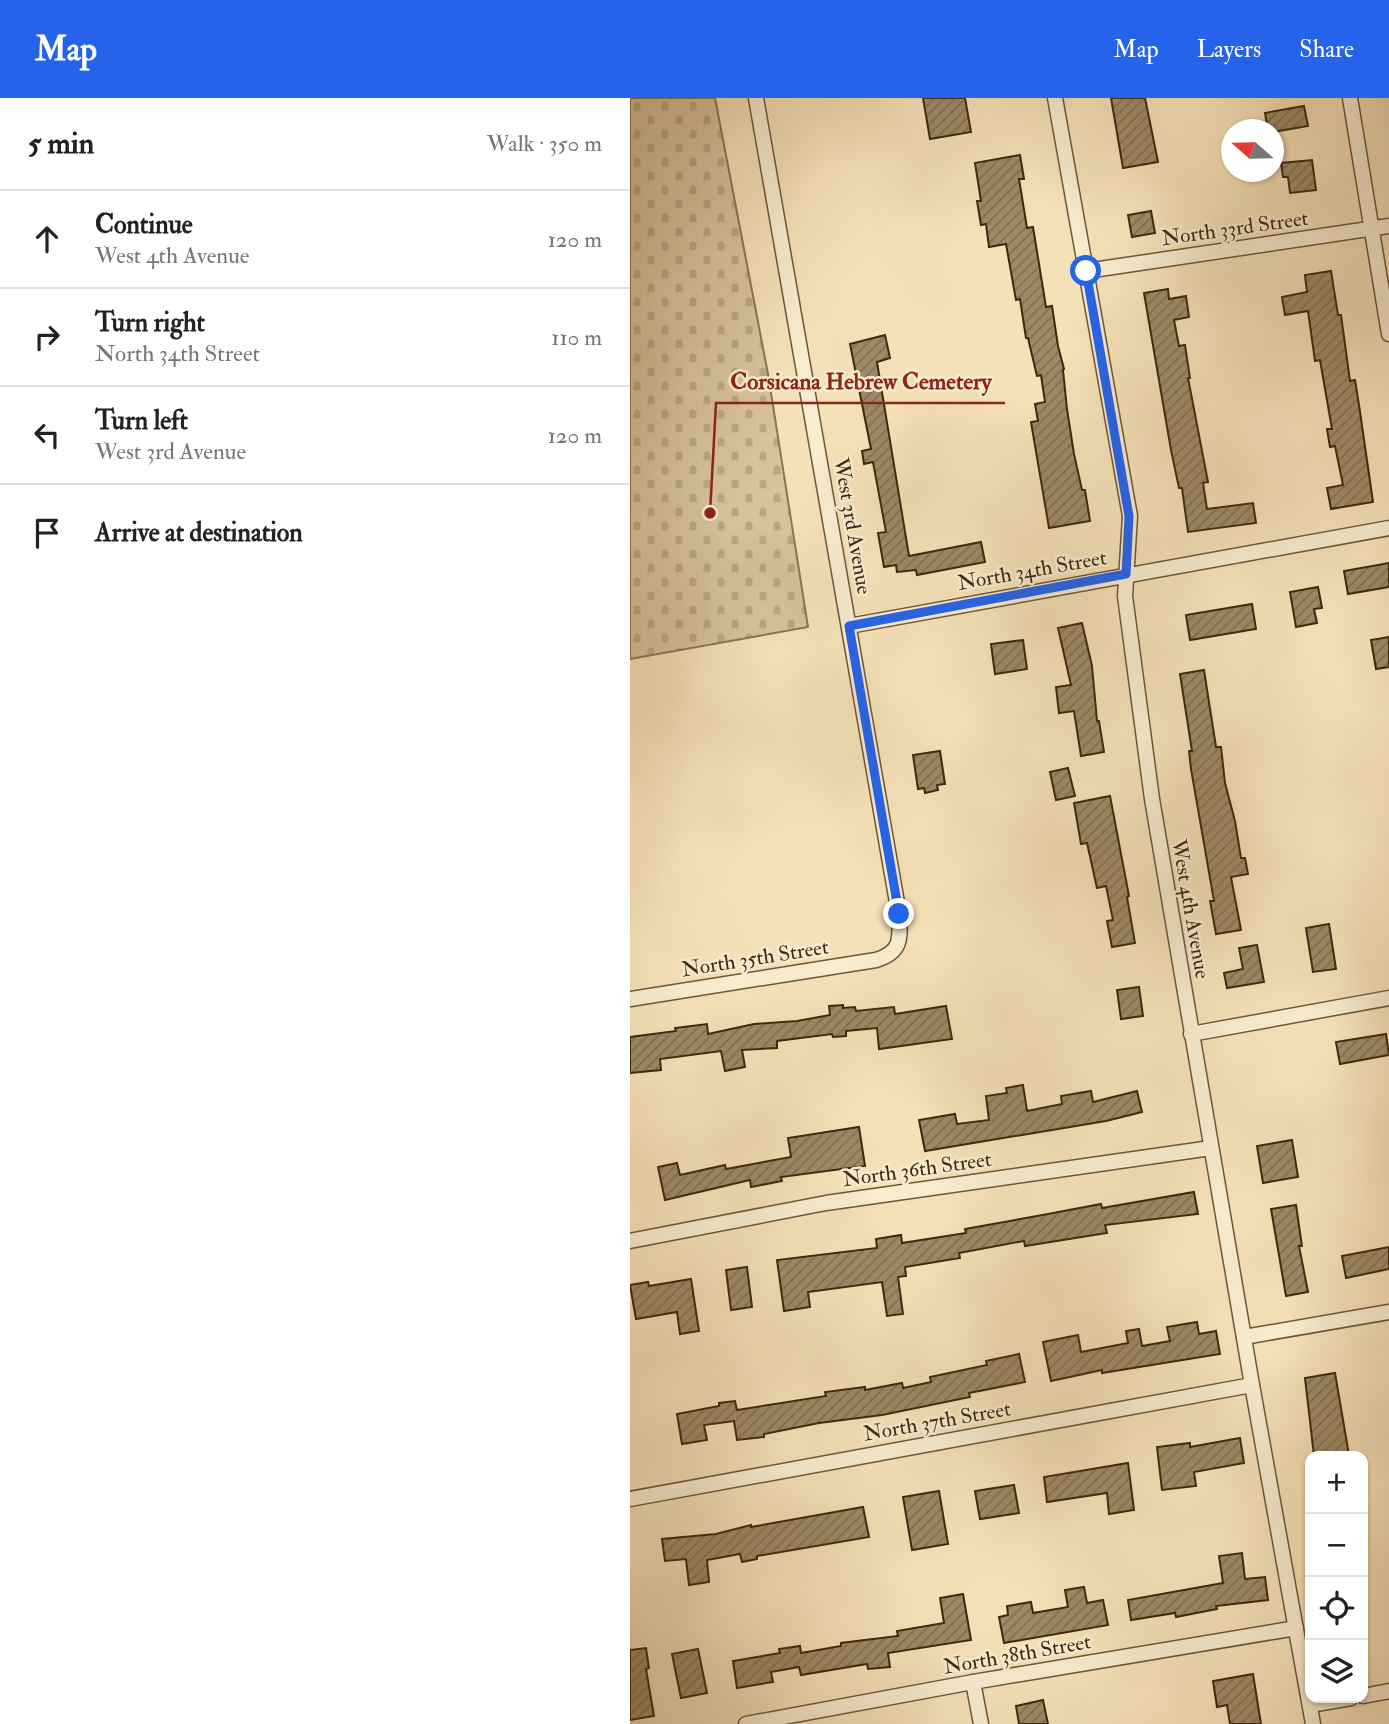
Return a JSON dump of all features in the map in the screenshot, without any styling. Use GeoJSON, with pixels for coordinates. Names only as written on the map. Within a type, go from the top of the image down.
{"type":"FeatureCollection","features":[{"type":"Feature","properties":{"kind":"street","name":"West 3rd Avenue"},"geometry":{"type":"LineString","coordinates":[[756,98],[899,914],[900,938],[897,947],[887,957]]}},
{"type":"Feature","properties":{"kind":"street","name":"West 4th Avenue"},"geometry":{"type":"LineString","coordinates":[[1055,98],[1129,516],[1125,596],[1152,799],[1252,1385],[1314,1724]]}},
{"type":"Feature","properties":{"kind":"street"},"geometry":{"type":"LineString","coordinates":[[1350,98],[1389,334]]}},
{"type":"Feature","properties":{"kind":"street","name":"North 33rd Street"},"geometry":{"type":"LineString","coordinates":[[1086,271],[1389,226]]}},
{"type":"Feature","properties":{"kind":"street","name":"North 34th Street"},"geometry":{"type":"LineString","coordinates":[[849,626],[1389,528]]}},
{"type":"Feature","properties":{"kind":"street","name":"North 35th Street"},"geometry":{"type":"LineString","coordinates":[[630,999],[887,957]]}},
{"type":"Feature","properties":{"kind":"street"},"geometry":{"type":"LineString","coordinates":[[1191,1034],[1389,998]]}},
{"type":"Feature","properties":{"kind":"street","name":"North 36th Street"},"geometry":{"type":"LineString","coordinates":[[630,1241],[826,1203],[1211,1148]]}},
{"type":"Feature","properties":{"kind":"street"},"geometry":{"type":"LineString","coordinates":[[1244,1337],[1389,1312]]}},
{"type":"Feature","properties":{"kind":"street","name":"North 37th Street"},"geometry":{"type":"LineString","coordinates":[[630,1499],[1252,1385]]}},
{"type":"Feature","properties":{"kind":"street","name":"North 38th Street"},"geometry":{"type":"LineString","coordinates":[[746,1724],[973,1682],[1296,1628]]}},
{"type":"Feature","properties":{"kind":"street"},"geometry":{"type":"LineString","coordinates":[[973,1682],[981,1724]]}},
{"type":"Feature","properties":{"kind":"street"},"geometry":{"type":"LineString","coordinates":[[1368,1695],[1389,1691]]}},
{"type":"Feature","properties":{"kind":"street"},"geometry":{"type":"LineString","coordinates":[[1310,1705],[1322,1703]]}},
{"type":"Feature","properties":{"kind":"green space"},"geometry":{"type":"Polygon","coordinates":[[[630,98],[715,98],[768,374],[808,627],[630,659],[630,98]]]}},
{"type":"Feature","properties":{"kind":"building"},"geometry":{"type":"Polygon","coordinates":[[[923,98],[965,98],[971,132],[930,139],[923,98]]]}},
{"type":"Feature","properties":{"kind":"building"},"geometry":{"type":"Polygon","coordinates":[[[1111,98],[1145,98],[1158,162],[1123,168],[1111,98]]]}},
{"type":"Feature","properties":{"kind":"building"},"geometry":{"type":"Polygon","coordinates":[[[1304,106],[1308,126],[1284,130],[1284,119],[1266,119],[1265,113],[1304,106]]]}},
{"type":"Feature","properties":{"kind":"building"},"geometry":{"type":"Polygon","coordinates":[[[1020,155],[1024,179],[1019,179],[1027,228],[1033,227],[1046,307],[1052,306],[1064,369],[1074,454],[1082,490],[1085,490],[1090,521],[1049,528],[1031,422],[1038,421],[1035,404],[1045,402],[1041,375],[1037,376],[1026,338],[1020,299],[1016,300],[1006,244],[989,247],[986,224],[981,225],[977,201],[981,201],[975,163],[1020,155]]]}},
{"type":"Feature","properties":{"kind":"building"},"geometry":{"type":"Polygon","coordinates":[[[1312,160],[1316,190],[1290,193],[1288,177],[1284,177],[1284,163],[1312,160]]]}},
{"type":"Feature","properties":{"kind":"building"},"geometry":{"type":"Polygon","coordinates":[[[1151,211],[1155,233],[1132,237],[1128,215],[1151,211]]]}},
{"type":"Feature","properties":{"kind":"building"},"geometry":{"type":"Polygon","coordinates":[[[1331,271],[1338,315],[1341,315],[1350,381],[1355,380],[1373,502],[1331,509],[1327,488],[1343,485],[1335,446],[1330,447],[1327,429],[1332,429],[1320,360],[1315,361],[1308,311],[1285,315],[1282,297],[1307,292],[1305,275],[1331,271]]]}},
{"type":"Feature","properties":{"kind":"building"},"geometry":{"type":"Polygon","coordinates":[[[1168,289],[1169,299],[1186,296],[1189,317],[1174,320],[1179,346],[1185,345],[1188,378],[1208,482],[1203,483],[1207,509],[1253,503],[1256,523],[1188,532],[1144,293],[1168,289]]]}},
{"type":"Feature","properties":{"kind":"building"},"geometry":{"type":"Polygon","coordinates":[[[885,335],[890,358],[877,362],[909,556],[981,542],[985,562],[917,575],[916,570],[897,572],[896,565],[884,567],[878,533],[886,532],[873,462],[864,464],[862,451],[871,449],[850,344],[885,335]]]}},
{"type":"Feature","properties":{"kind":"building"},"geometry":{"type":"Polygon","coordinates":[[[1389,563],[1389,587],[1348,594],[1344,571],[1389,563]]]}},
{"type":"Feature","properties":{"kind":"building"},"geometry":{"type":"Polygon","coordinates":[[[1318,587],[1322,608],[1314,609],[1317,623],[1296,627],[1290,592],[1318,587]]]}},
{"type":"Feature","properties":{"kind":"building"},"geometry":{"type":"Polygon","coordinates":[[[1252,604],[1256,629],[1190,640],[1186,615],[1252,604]]]}},
{"type":"Feature","properties":{"kind":"building"},"geometry":{"type":"Polygon","coordinates":[[[1082,623],[1092,666],[1097,721],[1104,752],[1081,756],[1074,711],[1059,713],[1056,687],[1071,685],[1058,628],[1082,623]]]}},
{"type":"Feature","properties":{"kind":"building"},"geometry":{"type":"Polygon","coordinates":[[[1389,637],[1389,667],[1376,669],[1371,640],[1389,637]]]}},
{"type":"Feature","properties":{"kind":"building"},"geometry":{"type":"Polygon","coordinates":[[[1023,640],[1027,669],[995,674],[991,644],[1023,640]]]}},
{"type":"Feature","properties":{"kind":"building"},"geometry":{"type":"Polygon","coordinates":[[[1204,670],[1216,747],[1221,747],[1225,783],[1241,858],[1245,858],[1248,874],[1231,877],[1241,930],[1216,934],[1210,901],[1214,901],[1191,769],[1189,751],[1192,751],[1180,674],[1204,670]]]}},
{"type":"Feature","properties":{"kind":"building"},"geometry":{"type":"Polygon","coordinates":[[[940,751],[945,784],[937,785],[938,790],[925,793],[924,788],[918,789],[913,755],[940,751]]]}},
{"type":"Feature","properties":{"kind":"building"},"geometry":{"type":"Polygon","coordinates":[[[1068,768],[1075,796],[1056,800],[1050,772],[1068,768]]]}},
{"type":"Feature","properties":{"kind":"building"},"geometry":{"type":"Polygon","coordinates":[[[1110,796],[1135,943],[1112,947],[1107,921],[1113,920],[1106,886],[1097,888],[1087,843],[1081,844],[1074,803],[1110,796]]]}},
{"type":"Feature","properties":{"kind":"building"},"geometry":{"type":"Polygon","coordinates":[[[1329,924],[1336,969],[1313,972],[1306,928],[1329,924]]]}},
{"type":"Feature","properties":{"kind":"building"},"geometry":{"type":"Polygon","coordinates":[[[1257,945],[1264,982],[1227,988],[1224,973],[1243,969],[1239,948],[1257,945]]]}},
{"type":"Feature","properties":{"kind":"building"},"geometry":{"type":"Polygon","coordinates":[[[1139,987],[1143,1016],[1121,1019],[1117,990],[1139,987]]]}},
{"type":"Feature","properties":{"kind":"building"},"geometry":{"type":"Polygon","coordinates":[[[843,1005],[843,1008],[855,1007],[856,1011],[894,1007],[895,1014],[946,1006],[952,1039],[879,1049],[877,1028],[846,1031],[846,1036],[833,1037],[832,1034],[777,1041],[777,1048],[742,1050],[745,1067],[725,1071],[721,1051],[660,1059],[661,1070],[630,1073],[630,1037],[707,1024],[708,1034],[754,1024],[797,1021],[830,1015],[829,1006],[843,1005]]]}},
{"type":"Feature","properties":{"kind":"building"},"geometry":{"type":"Polygon","coordinates":[[[1386,1034],[1389,1055],[1340,1064],[1336,1042],[1386,1034]]]}},
{"type":"Feature","properties":{"kind":"building"},"geometry":{"type":"Polygon","coordinates":[[[1023,1085],[1027,1111],[1062,1104],[1061,1096],[1091,1091],[1093,1102],[1137,1091],[1142,1112],[1106,1121],[925,1151],[919,1120],[955,1114],[957,1124],[989,1120],[986,1096],[1007,1093],[1006,1088],[1023,1085]]]}},
{"type":"Feature","properties":{"kind":"building"},"geometry":{"type":"Polygon","coordinates":[[[859,1127],[865,1166],[781,1177],[782,1181],[751,1187],[750,1180],[665,1200],[658,1167],[677,1163],[680,1175],[725,1165],[726,1169],[791,1157],[788,1138],[859,1127]]]}},
{"type":"Feature","properties":{"kind":"building"},"geometry":{"type":"Polygon","coordinates":[[[1292,1140],[1298,1177],[1263,1183],[1257,1146],[1292,1140]]]}},
{"type":"Feature","properties":{"kind":"building"},"geometry":{"type":"Polygon","coordinates":[[[1194,1192],[1198,1214],[1105,1225],[1107,1233],[1025,1246],[1024,1241],[959,1253],[960,1258],[905,1267],[906,1276],[898,1277],[903,1314],[887,1316],[882,1282],[808,1292],[810,1307],[784,1311],[777,1260],[877,1248],[876,1239],[901,1235],[902,1243],[966,1233],[965,1229],[1101,1204],[1102,1208],[1194,1192]]]}},
{"type":"Feature","properties":{"kind":"building"},"geometry":{"type":"Polygon","coordinates":[[[1296,1205],[1302,1246],[1299,1246],[1308,1292],[1286,1296],[1271,1209],[1296,1205]]]}},
{"type":"Feature","properties":{"kind":"building"},"geometry":{"type":"Polygon","coordinates":[[[1389,1247],[1389,1269],[1346,1278],[1342,1256],[1389,1247]]]}},
{"type":"Feature","properties":{"kind":"building"},"geometry":{"type":"Polygon","coordinates":[[[747,1267],[752,1307],[731,1310],[726,1270],[747,1267]]]}},
{"type":"Feature","properties":{"kind":"building"},"geometry":{"type":"Polygon","coordinates":[[[691,1279],[699,1331],[680,1334],[677,1312],[636,1319],[630,1285],[648,1282],[649,1286],[691,1279]]]}},
{"type":"Feature","properties":{"kind":"building"},"geometry":{"type":"Polygon","coordinates":[[[1197,1322],[1199,1334],[1216,1331],[1220,1354],[1102,1373],[1102,1370],[1051,1381],[1043,1342],[1078,1335],[1081,1352],[1128,1343],[1126,1331],[1139,1329],[1142,1346],[1170,1341],[1167,1327],[1197,1322]]]}},
{"type":"Feature","properties":{"kind":"building"},"geometry":{"type":"Polygon","coordinates":[[[1019,1354],[1025,1382],[969,1393],[970,1397],[737,1440],[734,1421],[704,1425],[707,1440],[682,1444],[677,1414],[735,1401],[737,1410],[826,1396],[825,1392],[865,1387],[865,1390],[902,1383],[903,1388],[931,1382],[930,1377],[987,1365],[986,1361],[1019,1354]]]}},
{"type":"Feature","properties":{"kind":"building"},"geometry":{"type":"Polygon","coordinates":[[[1335,1373],[1348,1451],[1313,1451],[1305,1378],[1335,1373]]]}},
{"type":"Feature","properties":{"kind":"building"},"geometry":{"type":"Polygon","coordinates":[[[1240,1438],[1244,1463],[1194,1472],[1196,1486],[1162,1490],[1157,1447],[1190,1443],[1190,1447],[1240,1438]]]}},
{"type":"Feature","properties":{"kind":"building"},"geometry":{"type":"Polygon","coordinates":[[[1128,1463],[1134,1510],[1109,1514],[1107,1493],[1047,1502],[1044,1477],[1128,1463]]]}},
{"type":"Feature","properties":{"kind":"building"},"geometry":{"type":"Polygon","coordinates":[[[1014,1485],[1019,1513],[980,1519],[975,1491],[1014,1485]]]}},
{"type":"Feature","properties":{"kind":"building"},"geometry":{"type":"Polygon","coordinates":[[[939,1491],[948,1544],[912,1550],[903,1497],[939,1491]]]}},
{"type":"Feature","properties":{"kind":"building"},"geometry":{"type":"Polygon","coordinates":[[[863,1507],[869,1537],[757,1556],[757,1559],[742,1562],[740,1554],[707,1560],[709,1582],[689,1585],[686,1559],[665,1561],[662,1539],[716,1534],[751,1525],[863,1507]]]}},
{"type":"Feature","properties":{"kind":"building"},"geometry":{"type":"Polygon","coordinates":[[[1242,1553],[1245,1579],[1265,1577],[1268,1600],[1216,1606],[1217,1609],[1176,1617],[1175,1613],[1131,1620],[1128,1600],[1223,1583],[1219,1556],[1242,1553]]]}},
{"type":"Feature","properties":{"kind":"building"},"geometry":{"type":"Polygon","coordinates":[[[1084,1587],[1087,1603],[1103,1600],[1108,1625],[1004,1643],[999,1617],[1008,1615],[1007,1606],[1031,1602],[1033,1613],[1068,1607],[1065,1590],[1084,1587]]]}},
{"type":"Feature","properties":{"kind":"building"},"geometry":{"type":"Polygon","coordinates":[[[963,1594],[971,1640],[888,1653],[890,1667],[868,1669],[867,1664],[801,1675],[799,1667],[771,1672],[773,1682],[737,1688],[733,1661],[780,1653],[779,1649],[800,1646],[801,1653],[841,1646],[841,1643],[898,1636],[897,1631],[944,1623],[940,1598],[963,1594]]]}},
{"type":"Feature","properties":{"kind":"building"},"geometry":{"type":"Polygon","coordinates":[[[646,1648],[649,1668],[646,1669],[654,1716],[630,1720],[630,1650],[646,1648]]]}},
{"type":"Feature","properties":{"kind":"building"},"geometry":{"type":"Polygon","coordinates":[[[698,1649],[707,1693],[681,1698],[672,1654],[698,1649]]]}},
{"type":"Feature","properties":{"kind":"building"},"geometry":{"type":"Polygon","coordinates":[[[1253,1674],[1261,1724],[1230,1724],[1227,1705],[1217,1707],[1213,1681],[1253,1674]]]}},
{"type":"Feature","properties":{"kind":"building"},"geometry":{"type":"Polygon","coordinates":[[[1043,1700],[1048,1724],[1019,1724],[1016,1706],[1043,1700]]]}},
{"type":"Feature","properties":{"kind":"place","name":"Corsicana Hebrew Cemetery"},"geometry":{"type":"Point","coordinates":[710,513]}},
{"type":"Feature","properties":{"kind":"route"},"geometry":{"type":"LineString","coordinates":[[899,914],[849,626],[1126,574],[1129,516],[1086,271]]}}]}
